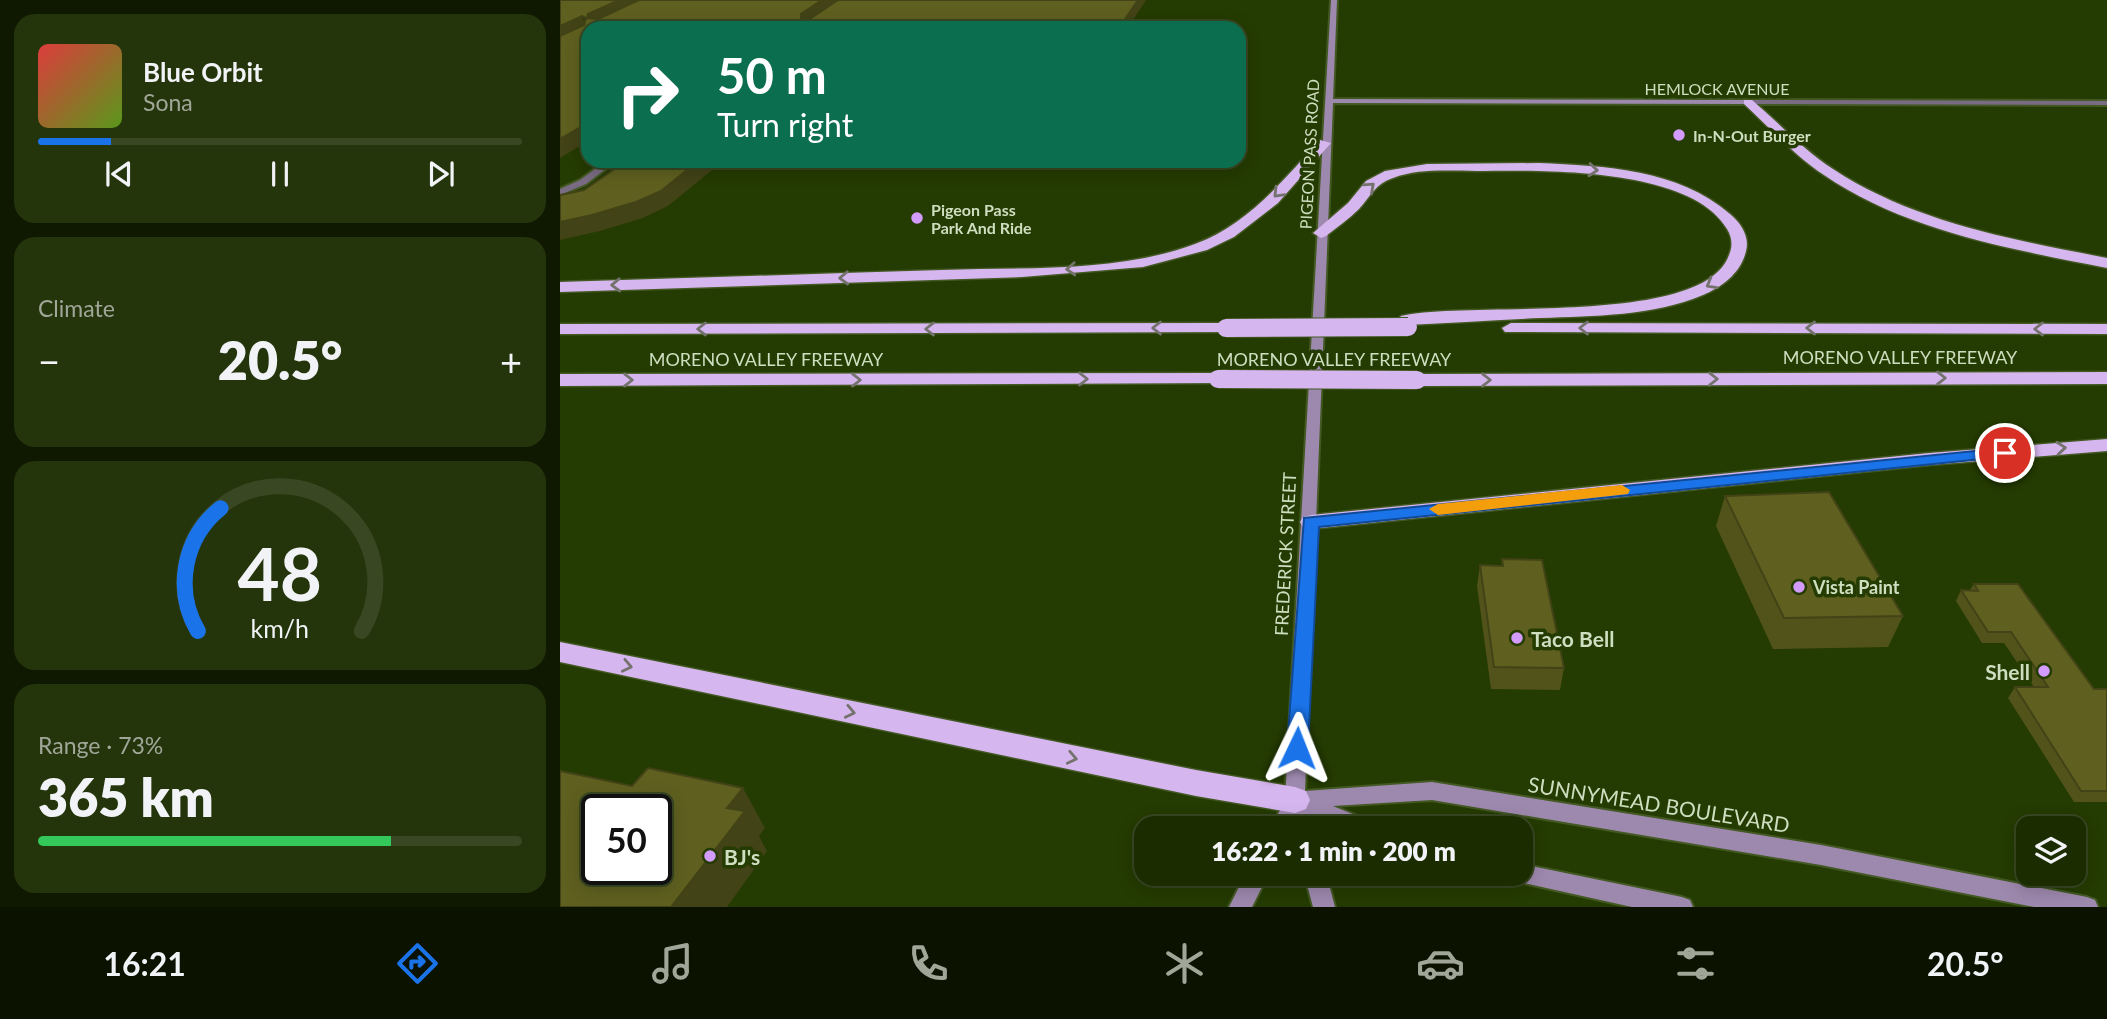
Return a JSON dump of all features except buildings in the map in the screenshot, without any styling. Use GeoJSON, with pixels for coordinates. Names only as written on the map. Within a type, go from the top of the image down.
{"type":"FeatureCollection","features":[{"type":"Feature","properties":{"kind":"highway"},"geometry":{"type":"LineString","coordinates":[[1748,102],[1829,173],[1865,193],[1967,231],[2107,263]]}},
{"type":"Feature","properties":{"kind":"highway"},"geometry":{"type":"LineString","coordinates":[[560,287],[1022,272],[1098,268],[1165,258],[1217,240],[1254,218],[1325,143]]}},
{"type":"Feature","properties":{"kind":"highway"},"geometry":{"type":"LineString","coordinates":[[1321,233],[1358,201],[1367,187],[1390,174],[1429,168],[1567,167],[1634,175],[1700,198],[1724,214],[1735,227],[1740,245],[1737,261],[1729,272],[1695,292],[1668,300],[1598,310],[1407,324]]}},
{"type":"Feature","properties":{"kind":"highway","name":"MORENO VALLEY FREEWAY"},"geometry":{"type":"LineString","coordinates":[[560,329],[1226,328],[1407,324],[2107,329]]}},
{"type":"Feature","properties":{"kind":"highway","name":"MORENO VALLEY FREEWAY"},"geometry":{"type":"LineString","coordinates":[[560,380],[2107,378]]}},
{"type":"Feature","properties":{"kind":"highway"},"geometry":{"type":"LineString","coordinates":[[1311,522],[1929,459],[2107,445]]}},
{"type":"Feature","properties":{"kind":"highway"},"geometry":{"type":"LineString","coordinates":[[560,652],[1196,783],[1295,800]]}},
{"type":"Feature","properties":{"kind":"main road","name":"PIGEON PASS ROAD"},"geometry":{"type":"LineString","coordinates":[[1319,310],[1334,0]]}},
{"type":"Feature","properties":{"kind":"main road","name":"HEMLOCK AVENUE"},"geometry":{"type":"LineString","coordinates":[[1328,101],[1748,102]]}},
{"type":"Feature","properties":{"kind":"main road","name":"FREDERICK STREET"},"geometry":{"type":"LineString","coordinates":[[1300,816],[1295,800],[1311,522],[1319,310]]}},
{"type":"Feature","properties":{"kind":"main road","name":"SUNNYMEAD BOULEVARD"},"geometry":{"type":"LineString","coordinates":[[1295,800],[1432,791],[1821,855],[2087,907]]}},
{"type":"Feature","properties":{"kind":"main road","name":"FREDERICK STREET"},"geometry":{"type":"LineString","coordinates":[[1287,816],[1295,800]]}},
{"type":"Feature","properties":{"kind":"main road"},"geometry":{"type":"LineString","coordinates":[[1295,800],[1335,816]]}},
{"type":"Feature","properties":{"kind":"main road"},"geometry":{"type":"LineString","coordinates":[[1533,876],[1682,907]]}},
{"type":"Feature","properties":{"kind":"main road"},"geometry":{"type":"LineString","coordinates":[[1240,907],[1251,886]]}},
{"type":"Feature","properties":{"kind":"main road"},"geometry":{"type":"LineString","coordinates":[[1318,886],[1324,907]]}},
{"type":"Feature","properties":{"kind":"street","name":"HEMLOCK AVENUE"},"geometry":{"type":"LineString","coordinates":[[1748,102],[2107,103]]}},
{"type":"Feature","properties":{"kind":"street"},"geometry":{"type":"LineString","coordinates":[[560,192],[583,182],[602,168]]}},
{"type":"Feature","properties":{"kind":"slow traffic"},"geometry":{"type":"LineString","coordinates":[[1438,509],[1622,490]]}},
{"type":"Feature","properties":{"kind":"place","name":"In-N-Out Burger"},"geometry":{"type":"Point","coordinates":[1679,135]}},
{"type":"Feature","properties":{"kind":"place","name":"Pigeon Pass Park And Ride"},"geometry":{"type":"Point","coordinates":[917,218]}},
{"type":"Feature","properties":{"kind":"place","name":"Vista Paint"},"geometry":{"type":"Point","coordinates":[1799,587]}},
{"type":"Feature","properties":{"kind":"place","name":"Taco Bell"},"geometry":{"type":"Point","coordinates":[1517,638]}},
{"type":"Feature","properties":{"kind":"place","name":"Shell"},"geometry":{"type":"Point","coordinates":[2044,671]}},
{"type":"Feature","properties":{"kind":"place","name":"BJ's"},"geometry":{"type":"Point","coordinates":[710,856]}},
{"type":"Feature","properties":{"kind":"route"},"geometry":{"type":"LineString","coordinates":[[1297,748],[1311,522],[2005,453]]}}]}
